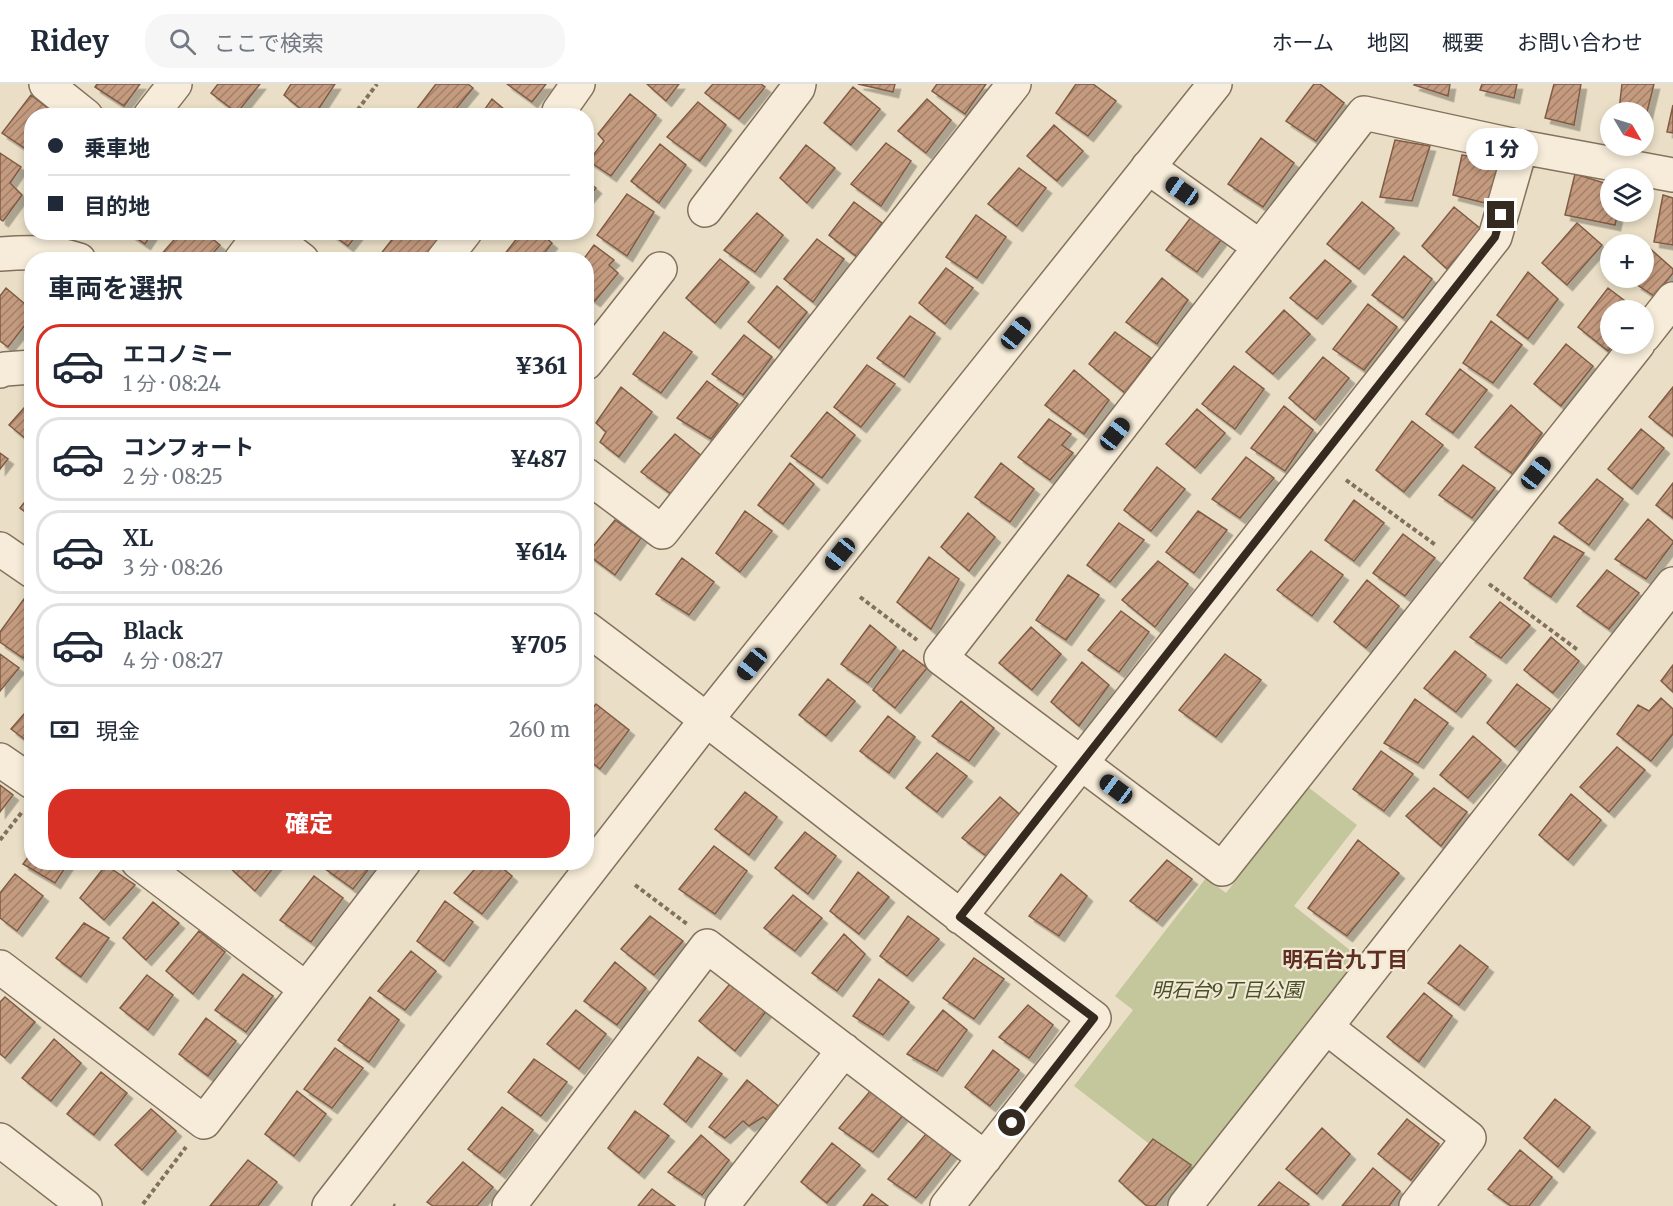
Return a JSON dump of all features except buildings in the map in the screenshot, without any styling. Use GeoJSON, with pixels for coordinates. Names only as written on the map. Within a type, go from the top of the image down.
{"type":"FeatureCollection","features":[{"type":"Feature","properties":{"kind":"street"},"geometry":{"type":"LineString","coordinates":[[46,84],[76,108]]}},
{"type":"Feature","properties":{"kind":"street"},"geometry":{"type":"LineString","coordinates":[[156,108],[175,84]]}},
{"type":"Feature","properties":{"kind":"street"},"geometry":{"type":"LineString","coordinates":[[560,108],[578,84]]}},
{"type":"Feature","properties":{"kind":"street"},"geometry":{"type":"LineString","coordinates":[[705,210],[799,84]]}},
{"type":"Feature","properties":{"kind":"street"},"geometry":{"type":"LineString","coordinates":[[594,481],[662,532],[1014,84]]}},
{"type":"Feature","properties":{"kind":"street"},"geometry":{"type":"LineString","coordinates":[[594,865],[707,719],[1215,84]]}},
{"type":"Feature","properties":{"kind":"street"},"geometry":{"type":"LineString","coordinates":[[1630,354],[1222,869],[941,658],[1364,113],[1521,147],[1673,175]]}},
{"type":"Feature","properties":{"kind":"street"},"geometry":{"type":"LineString","coordinates":[[960,917],[1495,237],[1521,147]]}},
{"type":"Feature","properties":{"kind":"street"},"geometry":{"type":"LineString","coordinates":[[1148,167],[1260,248]]}},
{"type":"Feature","properties":{"kind":"street"},"geometry":{"type":"LineString","coordinates":[[248,252],[257,240]]}},
{"type":"Feature","properties":{"kind":"street"},"geometry":{"type":"LineString","coordinates":[[275,240],[291,252]]}},
{"type":"Feature","properties":{"kind":"street"},"geometry":{"type":"LineString","coordinates":[[449,252],[459,240]]}},
{"type":"Feature","properties":{"kind":"street"},"geometry":{"type":"LineString","coordinates":[[0,254],[24,252]]}},
{"type":"Feature","properties":{"kind":"street"},"geometry":{"type":"LineString","coordinates":[[594,353],[660,269]]}},
{"type":"Feature","properties":{"kind":"street"},"geometry":{"type":"LineString","coordinates":[[1654,323],[1673,299]]}},
{"type":"Feature","properties":{"kind":"street"},"geometry":{"type":"LineString","coordinates":[[0,371],[24,368]]}},
{"type":"Feature","properties":{"kind":"street"},"geometry":{"type":"LineString","coordinates":[[0,549],[24,566]]}},
{"type":"Feature","properties":{"kind":"street"},"geometry":{"type":"LineString","coordinates":[[1185,1206],[1673,584]]}},
{"type":"Feature","properties":{"kind":"street"},"geometry":{"type":"LineString","coordinates":[[594,634],[1094,1018],[947,1206]]}},
{"type":"Feature","properties":{"kind":"street"},"geometry":{"type":"LineString","coordinates":[[0,760],[24,790]]}},
{"type":"Feature","properties":{"kind":"street"},"geometry":{"type":"LineString","coordinates":[[149,870],[306,989]]}},
{"type":"Feature","properties":{"kind":"street"},"geometry":{"type":"LineString","coordinates":[[0,968],[204,1122],[398,870]]}},
{"type":"Feature","properties":{"kind":"street"},"geometry":{"type":"LineString","coordinates":[[329,1206],[590,870]]}},
{"type":"Feature","properties":{"kind":"street"},"geometry":{"type":"LineString","coordinates":[[509,1206],[707,946],[985,1158]]}},
{"type":"Feature","properties":{"kind":"street"},"geometry":{"type":"LineString","coordinates":[[1326,1028],[1469,1138],[1416,1206]]}},
{"type":"Feature","properties":{"kind":"street"},"geometry":{"type":"LineString","coordinates":[[723,1206],[844,1050]]}},
{"type":"Feature","properties":{"kind":"street"},"geometry":{"type":"LineString","coordinates":[[0,1140],[84,1206]]}},
{"type":"Feature","properties":{"kind":"path"},"geometry":{"type":"LineString","coordinates":[[359,108],[377,84]]}},
{"type":"Feature","properties":{"kind":"path"},"geometry":{"type":"LineString","coordinates":[[860,597],[941,658]]}},
{"type":"Feature","properties":{"kind":"path"},"geometry":{"type":"LineString","coordinates":[[0,840],[24,801]]}},
{"type":"Feature","properties":{"kind":"path"},"geometry":{"type":"LineString","coordinates":[[635,885],[699,932],[707,946]]}},
{"type":"Feature","properties":{"kind":"path"},"geometry":{"type":"LineString","coordinates":[[143,1204],[173,1165]]}},
{"type":"Feature","properties":{"kind":"green space","name":"明石台9丁目公園"},"geometry":{"type":"Polygon","coordinates":[[[1308,787],[1357,825],[1294,906],[1360,958],[1191,1176],[1074,1086],[1133,1010],[1115,996],[1206,878],[1226,893],[1308,787]]]}},
{"type":"Feature","properties":{"kind":"district","name":"明石台九丁目"},"geometry":{"type":"Point","coordinates":[1345,960]}},
{"type":"Feature","properties":{"kind":"route"},"geometry":{"type":"LineString","coordinates":[[1012,1123],[1094,1018],[960,917],[1495,237],[1501,215]]}}]}
